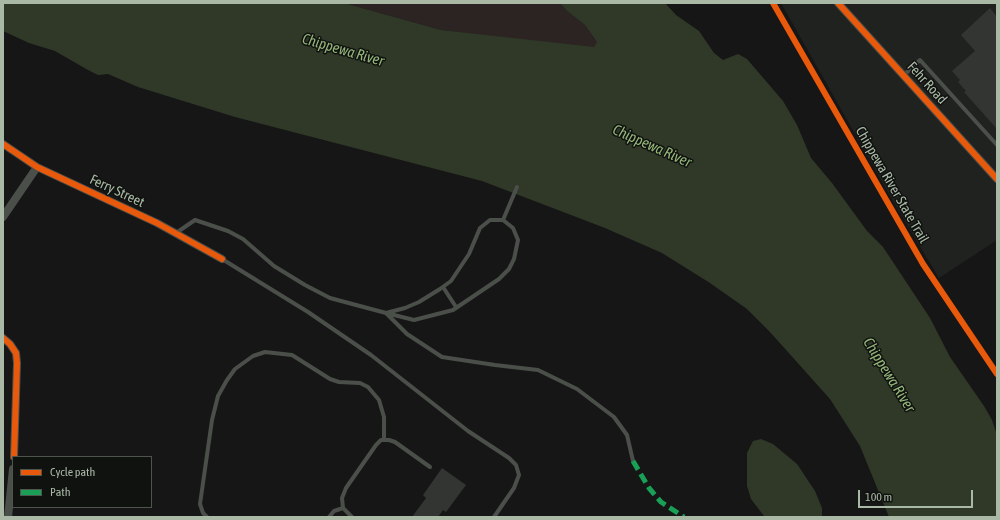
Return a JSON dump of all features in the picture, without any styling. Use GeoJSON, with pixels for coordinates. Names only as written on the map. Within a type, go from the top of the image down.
{"type":"FeatureCollection","features":[{"type":"Feature","properties":{"kind":"street","name":"Fehr Road"},"geometry":{"type":"LineString","coordinates":[[838,3],[997,179]]}},
{"type":"Feature","properties":{"kind":"street","name":"Ferry Street"},"geometry":{"type":"LineString","coordinates":[[3,144],[37,167],[176,233],[222,258]]}},
{"type":"Feature","properties":{"kind":"street"},"geometry":{"type":"LineString","coordinates":[[3,217],[37,167]]}},
{"type":"Feature","properties":{"kind":"street"},"geometry":{"type":"LineString","coordinates":[[3,338],[10,344],[16,353],[17,362],[14,456]]}},
{"type":"Feature","properties":{"kind":"street"},"geometry":{"type":"LineString","coordinates":[[8,517],[12,479]]}},
{"type":"Feature","properties":{"kind":"lane"},"geometry":{"type":"LineString","coordinates":[[904,75],[920,60],[997,145]]}},
{"type":"Feature","properties":{"kind":"lane"},"geometry":{"type":"LineString","coordinates":[[503,220],[516,187]]}},
{"type":"Feature","properties":{"kind":"lane"},"geometry":{"type":"LineString","coordinates":[[176,233],[195,220],[228,231],[243,239],[274,266],[330,298],[386,313],[414,320],[452,310],[498,279],[509,269],[514,259],[518,240],[513,228],[503,220],[490,220],[480,228],[469,254],[454,276],[443,287],[419,302],[405,308],[386,313]]}},
{"type":"Feature","properties":{"kind":"lane","name":"Ferry Street"},"geometry":{"type":"LineString","coordinates":[[222,258],[308,312],[371,355],[468,431],[509,458],[516,465],[519,475],[514,488],[494,517]]}},
{"type":"Feature","properties":{"kind":"lane"},"geometry":{"type":"LineString","coordinates":[[443,287],[456,307]]}},
{"type":"Feature","properties":{"kind":"lane"},"geometry":{"type":"LineString","coordinates":[[386,313],[407,334],[442,357],[495,366],[538,370],[577,389],[614,416],[627,435],[633,461]]}},
{"type":"Feature","properties":{"kind":"lane"},"geometry":{"type":"LineString","coordinates":[[207,517],[203,513],[200,504],[212,420],[218,396],[235,369],[253,356],[265,352],[292,355],[330,379],[339,382],[360,383],[368,387],[374,392],[379,400],[384,417],[384,440]]}},
{"type":"Feature","properties":{"kind":"lane"},"geometry":{"type":"LineString","coordinates":[[352,517],[343,508],[342,498],[346,488],[381,440],[395,442],[430,467]]}},
{"type":"Feature","properties":{"kind":"lane"},"geometry":{"type":"LineString","coordinates":[[329,517],[334,511],[343,508]]}},
{"type":"Feature","properties":{"kind":"shaded area"},"geometry":{"type":"Polygon","coordinates":[[[344,3],[560,3],[567,11],[585,25],[597,42],[594,48],[441,30],[344,3]]]}},
{"type":"Feature","properties":{"kind":"shaded area"},"geometry":{"type":"Polygon","coordinates":[[[781,3],[997,3],[997,240],[939,278],[893,201],[781,3]]]}},
{"type":"Feature","properties":{"kind":"water","name":"Chippewa River"},"geometry":{"type":"Polygon","coordinates":[[[3,3],[344,3],[441,30],[594,47],[597,42],[585,25],[567,11],[560,3],[665,3],[676,15],[699,31],[714,53],[723,60],[738,54],[747,59],[783,101],[797,125],[811,158],[832,183],[867,231],[883,247],[930,318],[950,357],[992,420],[997,435],[997,517],[889,517],[860,446],[830,399],[770,332],[747,309],[710,283],[662,253],[605,228],[482,181],[235,117],[138,87],[108,74],[98,75],[55,51],[29,43],[3,31],[3,3]]]}},
{"type":"Feature","properties":{"kind":"water"},"geometry":{"type":"Polygon","coordinates":[[[761,439],[773,444],[797,464],[815,491],[822,508],[822,517],[764,516],[751,499],[747,486],[747,453],[753,441],[761,439]]]}},
{"type":"Feature","properties":{"kind":"building"},"geometry":{"type":"Polygon","coordinates":[[[990,8],[997,17],[997,129],[964,92],[966,91],[958,82],[960,80],[952,71],[975,51],[961,35],[990,8]]]}},
{"type":"Feature","properties":{"kind":"building"},"geometry":{"type":"Polygon","coordinates":[[[442,468],[466,485],[446,512],[443,510],[438,517],[412,517],[426,498],[423,495],[442,468]]]}},
{"type":"Feature","properties":{"kind":"marked path"},"geometry":{"type":"LineString","coordinates":[[633,461],[649,488],[661,502],[684,517]]}},
{"type":"Feature","properties":{"kind":"cycle path","name":"Chippewa River State Trail"},"geometry":{"type":"LineString","coordinates":[[773,3],[923,264],[997,374]]}},
{"type":"Feature","properties":{"kind":"cycle path"},"geometry":{"type":"LineString","coordinates":[[838,3],[997,179]]}},
{"type":"Feature","properties":{"kind":"cycle path"},"geometry":{"type":"LineString","coordinates":[[3,144],[37,167],[157,223],[222,259]]}},
{"type":"Feature","properties":{"kind":"cycle path"},"geometry":{"type":"LineString","coordinates":[[3,338],[10,344],[16,353],[17,363],[14,456]]}}]}
